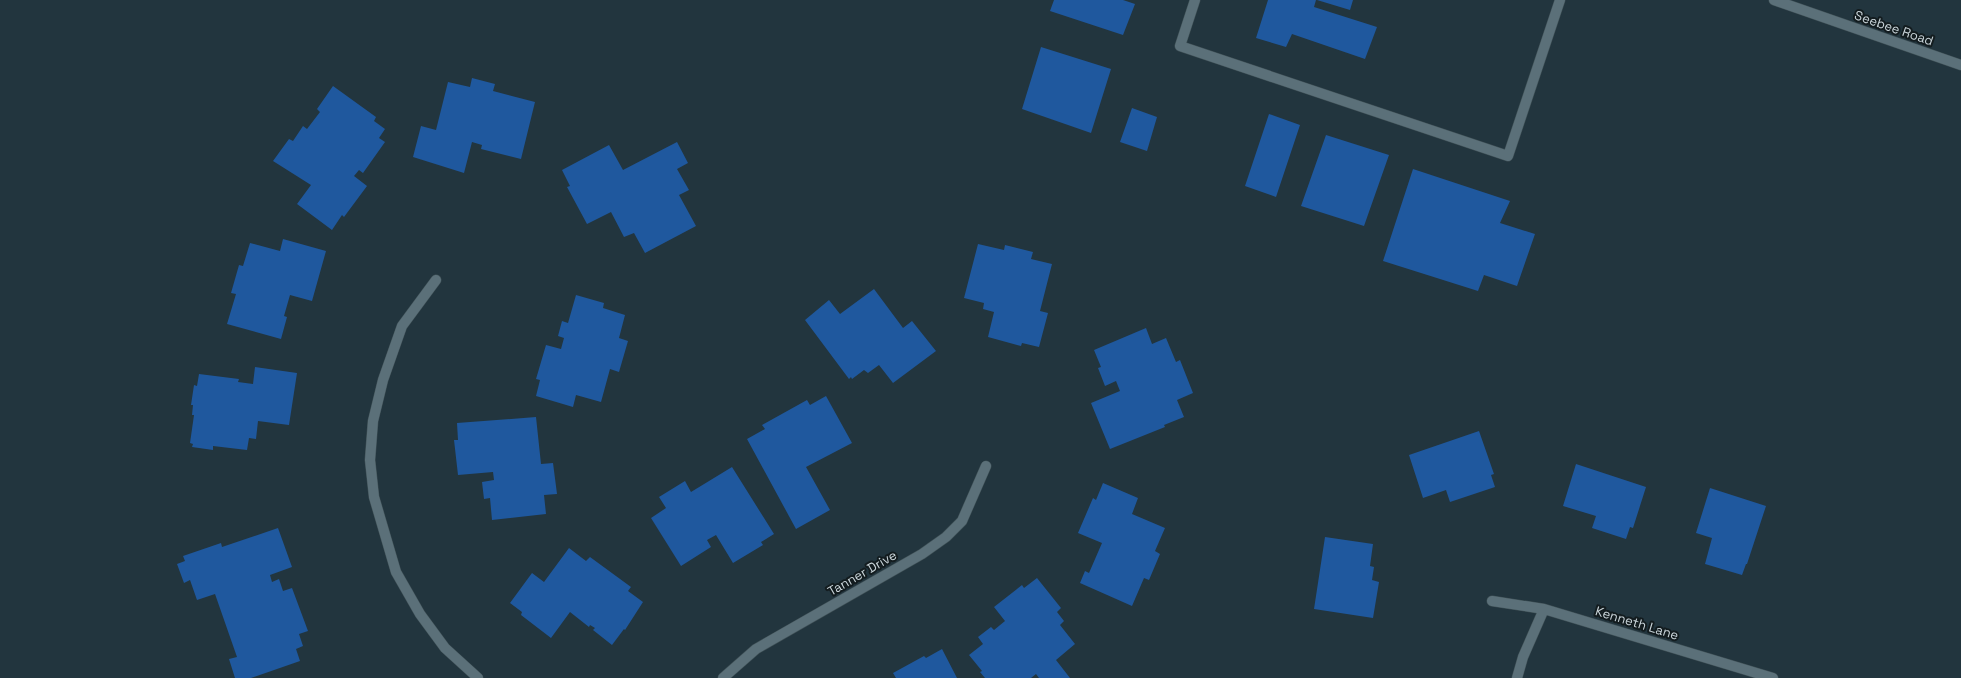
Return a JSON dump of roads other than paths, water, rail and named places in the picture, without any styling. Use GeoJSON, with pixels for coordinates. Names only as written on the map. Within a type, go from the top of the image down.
{"type":"FeatureCollection","features":[{"type":"Feature","properties":{"kind":"street"},"geometry":{"type":"LineString","coordinates":[[1195,0],[1180,46],[1508,156],[1560,0]]}},
{"type":"Feature","properties":{"kind":"street","name":"Seebee Road"},"geometry":{"type":"LineString","coordinates":[[1774,0],[1961,65]]}},
{"type":"Feature","properties":{"kind":"street"},"geometry":{"type":"LineString","coordinates":[[436,280],[402,326],[383,380],[373,421],[370,460],[374,497],[396,572],[420,614],[445,648],[478,678]]}},
{"type":"Feature","properties":{"kind":"street","name":"Tanner Drive"},"geometry":{"type":"LineString","coordinates":[[723,678],[756,650],[922,554],[946,537],[962,522],[986,466]]}},
{"type":"Feature","properties":{"kind":"street","name":"Kenneth Lane"},"geometry":{"type":"LineString","coordinates":[[1492,601],[1544,609],[1773,678]]}},
{"type":"Feature","properties":{"kind":"street"},"geometry":{"type":"LineString","coordinates":[[1517,678],[1523,657],[1544,609]]}}]}
